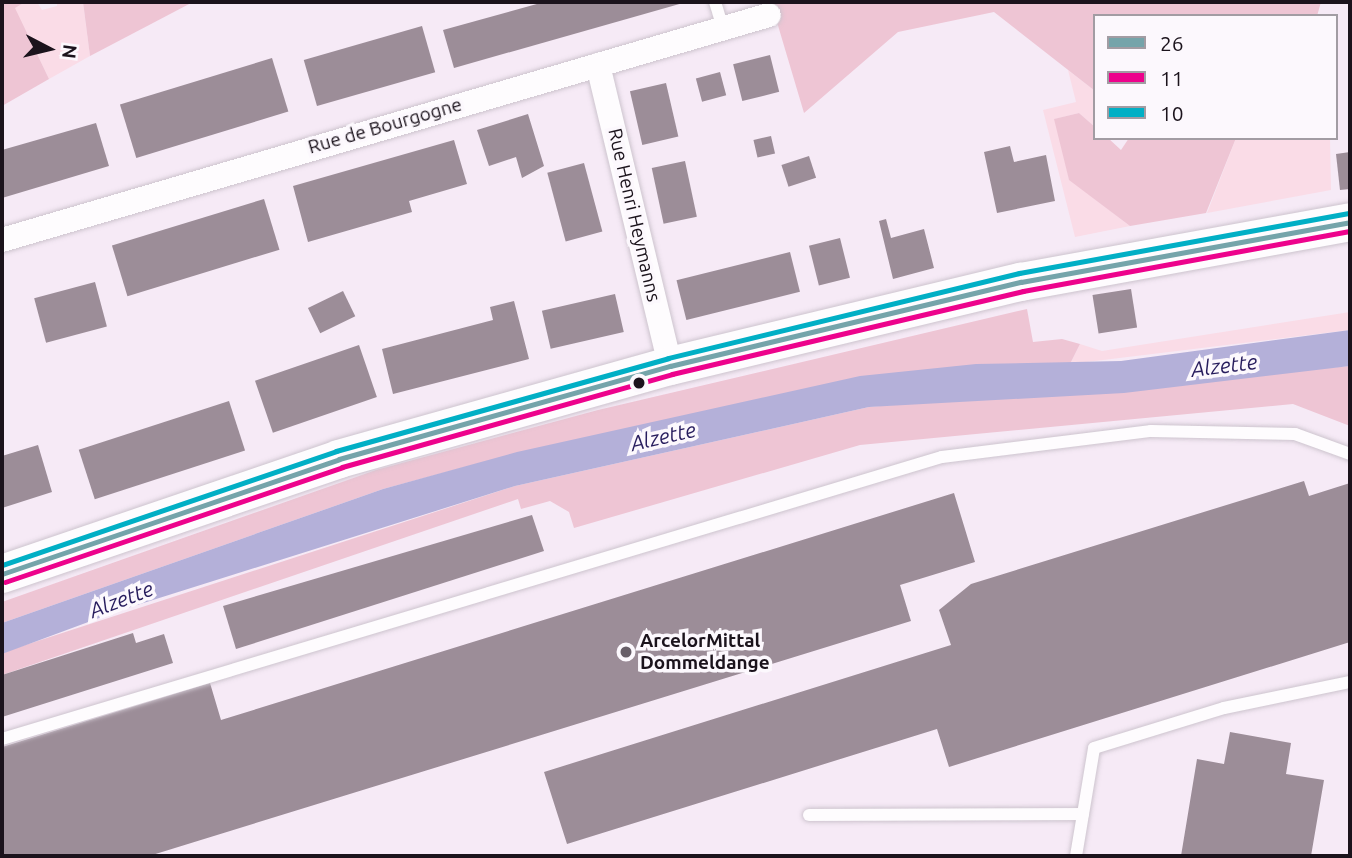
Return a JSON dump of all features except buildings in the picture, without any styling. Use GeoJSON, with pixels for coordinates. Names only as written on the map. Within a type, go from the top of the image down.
{"type":"FeatureCollection","features":[{"type":"Feature","properties":{"kind":"main road"},"geometry":{"type":"LineString","coordinates":[[2,573],[339,459],[670,366],[1021,282],[1350,222]]}},
{"type":"Feature","properties":{"kind":"street","name":"Rue de Bourgogne"},"geometry":{"type":"LineString","coordinates":[[2,240],[768,15]]}},
{"type":"Feature","properties":{"kind":"street","name":"Rue Henri Heymanns"},"geometry":{"type":"LineString","coordinates":[[598,65],[670,366]]}},
{"type":"Feature","properties":{"kind":"lane"},"geometry":{"type":"LineString","coordinates":[[715,2],[723,28]]}},
{"type":"Feature","properties":{"kind":"lane"},"geometry":{"type":"LineString","coordinates":[[2,739],[942,457],[1151,431],[1295,434],[1350,454]]}},
{"type":"Feature","properties":{"kind":"lane"},"geometry":{"type":"LineString","coordinates":[[1076,856],[1094,748],[1224,708],[1350,682]]}},
{"type":"Feature","properties":{"kind":"lane"},"geometry":{"type":"LineString","coordinates":[[809,815],[1083,814]]}},
{"type":"Feature","properties":{"kind":"shaded area"},"geometry":{"type":"Polygon","coordinates":[[[25,2],[37,2],[42,10],[57,6],[57,2],[83,2],[90,56],[49,79],[14,8],[25,2]]]}},
{"type":"Feature","properties":{"kind":"shaded area"},"geometry":{"type":"Polygon","coordinates":[[[25,2],[15,8],[49,79],[2,106],[2,3],[25,2]]]}},
{"type":"Feature","properties":{"kind":"shaded area"},"geometry":{"type":"Polygon","coordinates":[[[83,2],[193,2],[90,56],[83,2]]]}},
{"type":"Feature","properties":{"kind":"shaded area"},"geometry":{"type":"Polygon","coordinates":[[[771,2],[1321,2],[1318,14],[1093,14],[1093,89],[994,12],[898,32],[804,113],[771,2]]]}},
{"type":"Feature","properties":{"kind":"shaded area"},"geometry":{"type":"Polygon","coordinates":[[[1068,70],[1093,89],[1093,125],[1079,113],[1055,119],[1069,179],[1130,226],[1075,237],[1043,110],[1076,102],[1068,70]]]}},
{"type":"Feature","properties":{"kind":"shaded area"},"geometry":{"type":"Polygon","coordinates":[[[1079,113],[1093,125],[1093,140],[1110,140],[1121,150],[1128,140],[1235,140],[1206,213],[1130,226],[1069,180],[1054,119],[1079,113]]]}},
{"type":"Feature","properties":{"kind":"shaded area"},"geometry":{"type":"Polygon","coordinates":[[[1235,140],[1330,140],[1331,190],[1207,213],[1235,140]]]}},
{"type":"Feature","properties":{"kind":"shaded area"},"geometry":{"type":"Polygon","coordinates":[[[1027,309],[1033,342],[1062,339],[1080,344],[1070,364],[517,453],[383,489],[2,623],[2,602],[376,470],[598,410],[1027,309]]]}},
{"type":"Feature","properties":{"kind":"shaded area"},"geometry":{"type":"Polygon","coordinates":[[[1350,312],[1350,330],[1070,364],[1080,344],[1102,351],[1350,312]]]}},
{"type":"Feature","properties":{"kind":"shaded area"},"geometry":{"type":"Polygon","coordinates":[[[1350,366],[1350,426],[1293,404],[860,445],[574,528],[569,512],[550,501],[521,509],[518,499],[2,675],[2,654],[13,649],[515,486],[869,407],[1350,366]]]}},
{"type":"Feature","properties":{"kind":"water","name":"Alzette"},"geometry":{"type":"Polygon","coordinates":[[[1350,330],[1350,366],[1124,393],[869,407],[515,486],[118,611],[2,654],[2,623],[383,489],[517,452],[860,376],[976,364],[1121,361],[1350,330]]]}},
{"type":"Feature","properties":{"kind":"transit line","name":"10"},"geometry":{"type":"LineString","coordinates":[[2,565],[336,451],[668,358],[1019,273],[1348,213]]}},
{"type":"Feature","properties":{"kind":"transit line","name":"26"},"geometry":{"type":"LineString","coordinates":[[2,574],[339,459],[670,366],[1021,282],[1350,222]]}},
{"type":"Feature","properties":{"kind":"transit line","name":"11"},"geometry":{"type":"LineString","coordinates":[[5,582],[342,467],[672,374],[1023,291],[1350,231]]}},
{"type":"Feature","properties":{"kind":"place","name":"ArcelorMittal Dommeldange"},"geometry":{"type":"Point","coordinates":[626,652]}}]}
